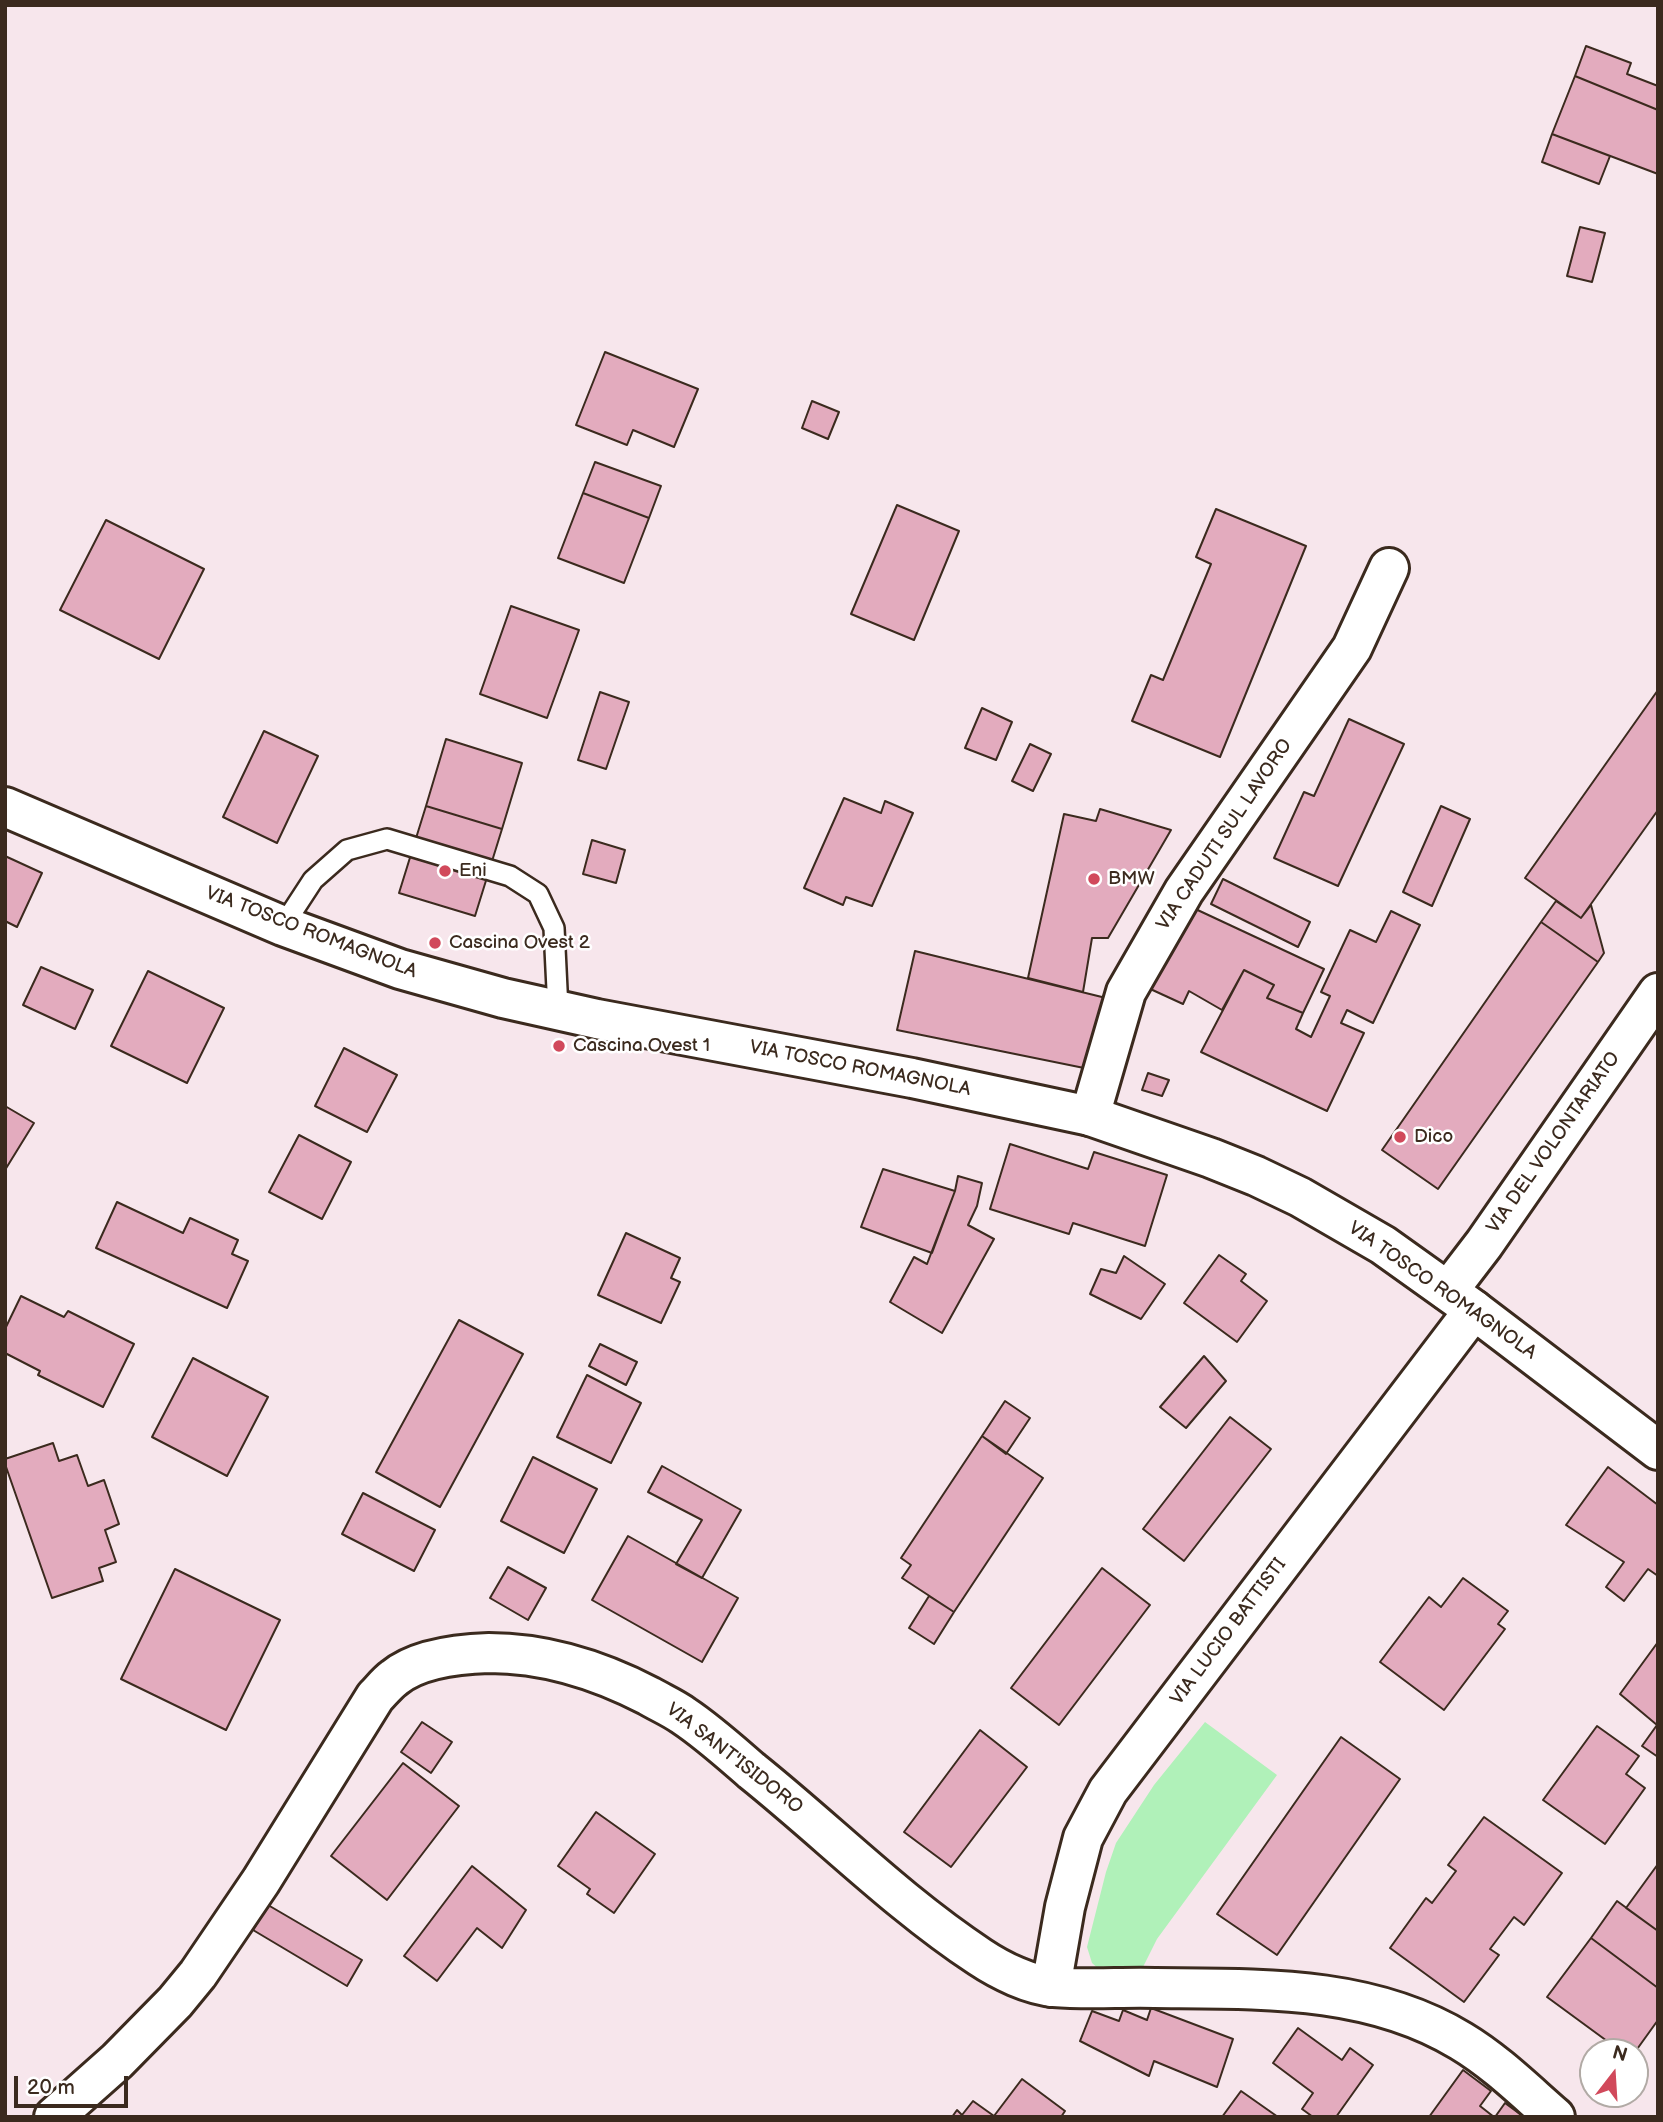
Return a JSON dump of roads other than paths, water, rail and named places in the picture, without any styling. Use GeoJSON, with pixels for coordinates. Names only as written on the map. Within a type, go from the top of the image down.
{"type":"FeatureCollection","features":[{"type":"Feature","properties":{"kind":"street","name":"VIA CADUTI SUL LAVORO"},"geometry":{"type":"LineString","coordinates":[[1090,1116],[1126,992],[1184,891],[1352,648],[1389,568]]}},
{"type":"Feature","properties":{"kind":"street","name":"VIA TOSCO ROMAGNOLA"},"geometry":{"type":"LineString","coordinates":[[5,807],[283,926],[400,969],[558,1010],[912,1078],[1090,1116],[1256,1175],[1383,1245],[1658,1450]]}},
{"type":"Feature","properties":{"kind":"street","name":"VIA DEL VOLONTARIATO"},"geometry":{"type":"LineString","coordinates":[[1461,1301],[1484,1244],[1658,993]]}},
{"type":"Feature","properties":{"kind":"street","name":"VIA LUCIO BATTISTI"},"geometry":{"type":"LineString","coordinates":[[1051,1987],[1076,1861],[1088,1828],[1108,1791],[1461,1301]]}},
{"type":"Feature","properties":{"kind":"street","name":"VIA SANT'ISIDORO"},"geometry":{"type":"LineString","coordinates":[[54,2117],[117,2061],[175,2002],[198,1974],[261,1881],[375,1697],[395,1676],[430,1660],[473,1654],[510,1653],[555,1659],[593,1670],[684,1715],[801,1810],[923,1916],[983,1959],[1017,1976],[1051,1987],[1266,1989],[1338,1996],[1372,2004],[1420,2021],[1460,2040],[1494,2064],[1555,2117]]}},
{"type":"Feature","properties":{"kind":"lane"},"geometry":{"type":"LineString","coordinates":[[283,926],[313,880],[348,850],[387,839],[510,876],[538,894],[554,928],[558,1010]]}},
{"type":"Feature","properties":{"kind":"place","name":"Eni"},"geometry":{"type":"Point","coordinates":[445,871]}},
{"type":"Feature","properties":{"kind":"place","name":"BMW"},"geometry":{"type":"Point","coordinates":[1094,879]}},
{"type":"Feature","properties":{"kind":"place","name":"Cascina Ovest 2"},"geometry":{"type":"Point","coordinates":[435,943]}},
{"type":"Feature","properties":{"kind":"place","name":"Cascina Ovest 1"},"geometry":{"type":"Point","coordinates":[559,1046]}},
{"type":"Feature","properties":{"kind":"place","name":"Dico"},"geometry":{"type":"Point","coordinates":[1400,1137]}}]}
